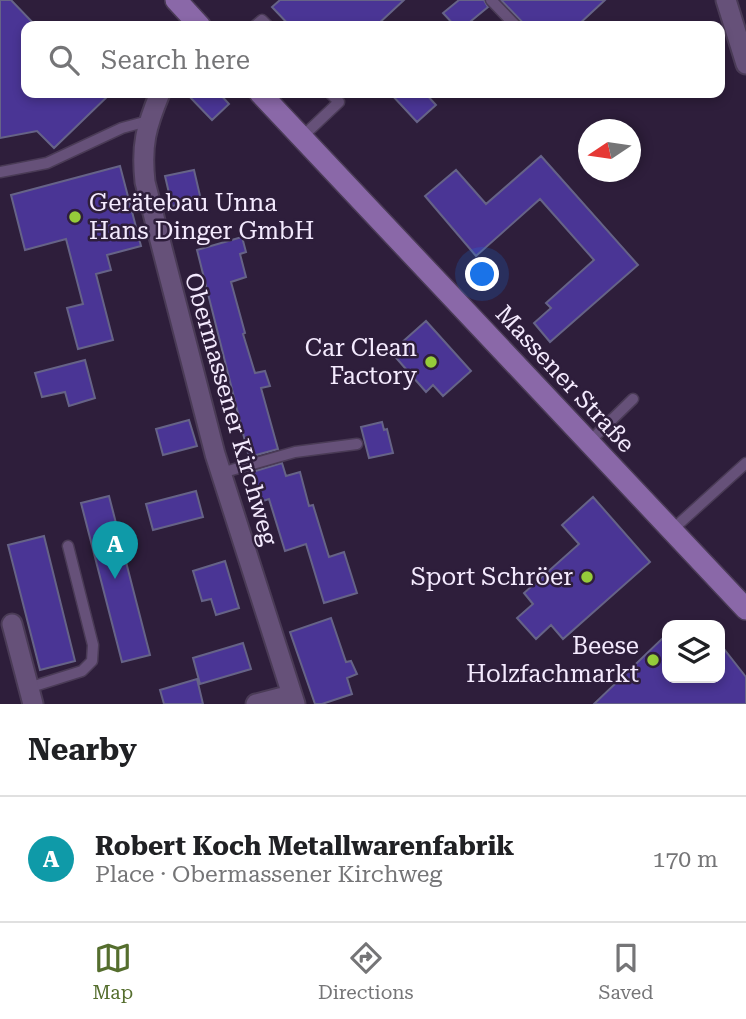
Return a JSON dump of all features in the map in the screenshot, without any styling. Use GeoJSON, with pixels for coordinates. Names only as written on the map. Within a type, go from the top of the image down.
{"type":"FeatureCollection","features":[{"type":"Feature","properties":{"kind":"main road"},"geometry":{"type":"LineString","coordinates":[[176,0],[195,21]]}},
{"type":"Feature","properties":{"kind":"main road","name":"Massener Straße"},"geometry":{"type":"LineString","coordinates":[[265,98],[746,609]]}},
{"type":"Feature","properties":{"kind":"street"},"geometry":{"type":"LineString","coordinates":[[726,0],[746,64]]}},
{"type":"Feature","properties":{"kind":"street","name":"Obermassener Kirchweg"},"geometry":{"type":"LineString","coordinates":[[158,98],[148,121],[142,154],[145,182],[221,473],[293,699],[256,704]]}},
{"type":"Feature","properties":{"kind":"street"},"geometry":{"type":"LineString","coordinates":[[12,624],[31,696]]}},
{"type":"Feature","properties":{"kind":"lane"},"geometry":{"type":"LineString","coordinates":[[491,0],[511,21]]}},
{"type":"Feature","properties":{"kind":"lane"},"geometry":{"type":"LineString","coordinates":[[301,137],[339,103],[334,98]]}},
{"type":"Feature","properties":{"kind":"lane"},"geometry":{"type":"LineString","coordinates":[[0,172],[47,163],[121,128],[148,121]]}},
{"type":"Feature","properties":{"kind":"lane"},"geometry":{"type":"LineString","coordinates":[[588,442],[633,399]]}},
{"type":"Feature","properties":{"kind":"lane"},"geometry":{"type":"LineString","coordinates":[[221,473],[295,452],[357,444]]}},
{"type":"Feature","properties":{"kind":"lane"},"geometry":{"type":"LineString","coordinates":[[672,530],[746,463]]}},
{"type":"Feature","properties":{"kind":"lane"},"geometry":{"type":"LineString","coordinates":[[31,696],[82,671],[92,661],[93,645],[68,546]]}},
{"type":"Feature","properties":{"kind":"building"},"geometry":{"type":"Polygon","coordinates":[[[0,0],[11,0],[31,21],[21,21],[21,98],[106,98],[54,148],[37,131],[0,138],[0,0]]]}},
{"type":"Feature","properties":{"kind":"building"},"geometry":{"type":"Polygon","coordinates":[[[280,0],[404,0],[381,21],[285,21],[272,7],[280,0]]]}},
{"type":"Feature","properties":{"kind":"building"},"geometry":{"type":"Polygon","coordinates":[[[459,0],[484,0],[488,7],[471,21],[450,21],[443,13],[459,0]]]}},
{"type":"Feature","properties":{"kind":"building"},"geometry":{"type":"Polygon","coordinates":[[[501,0],[605,0],[582,21],[521,21],[501,0]]]}},
{"type":"Feature","properties":{"kind":"building"},"geometry":{"type":"Polygon","coordinates":[[[191,98],[224,98],[229,104],[212,120],[191,98]]]}},
{"type":"Feature","properties":{"kind":"building"},"geometry":{"type":"Polygon","coordinates":[[[395,98],[430,98],[436,105],[417,122],[395,98]]]}},
{"type":"Feature","properties":{"kind":"building"},"geometry":{"type":"Polygon","coordinates":[[[541,156],[638,265],[550,342],[534,323],[551,308],[546,303],[594,260],[540,199],[476,256],[425,196],[456,170],[486,204],[541,156]]]}},
{"type":"Feature","properties":{"kind":"building","name":"Gerätebau Unna Hans Dinger GmbH"},"geometry":{"type":"Polygon","coordinates":[[[120,166],[141,246],[107,255],[111,270],[96,274],[113,340],[78,349],[67,308],[83,304],[66,239],[25,250],[11,195],[120,166]]]}},
{"type":"Feature","properties":{"kind":"building"},"geometry":{"type":"Polygon","coordinates":[[[194,170],[201,200],[172,206],[165,176],[194,170]]]}},
{"type":"Feature","properties":{"kind":"building"},"geometry":{"type":"Polygon","coordinates":[[[242,237],[246,252],[240,254],[246,277],[231,282],[255,373],[265,371],[270,386],[261,388],[278,449],[249,457],[197,250],[242,237]]]}},
{"type":"Feature","properties":{"kind":"building","name":"Car Clean Factory"},"geometry":{"type":"Polygon","coordinates":[[[426,321],[471,371],[443,396],[433,385],[426,392],[391,352],[426,321]]]}},
{"type":"Feature","properties":{"kind":"building"},"geometry":{"type":"Polygon","coordinates":[[[85,360],[95,398],[69,406],[65,392],[42,397],[35,373],[85,360]]]}},
{"type":"Feature","properties":{"kind":"building"},"geometry":{"type":"Polygon","coordinates":[[[189,420],[197,446],[163,455],[156,429],[189,420]]]}},
{"type":"Feature","properties":{"kind":"building"},"geometry":{"type":"Polygon","coordinates":[[[382,422],[384,430],[387,429],[393,453],[369,458],[361,427],[382,422]]]}},
{"type":"Feature","properties":{"kind":"building"},"geometry":{"type":"Polygon","coordinates":[[[282,463],[286,476],[300,472],[309,506],[313,505],[329,557],[344,552],[357,593],[324,603],[306,544],[285,551],[269,499],[260,502],[252,472],[282,463]]]}},
{"type":"Feature","properties":{"kind":"building"},"geometry":{"type":"Polygon","coordinates":[[[196,491],[203,517],[153,530],[146,504],[196,491]]]}},
{"type":"Feature","properties":{"kind":"building"},"geometry":{"type":"Polygon","coordinates":[[[109,496],[150,655],[122,662],[81,503],[109,496]]]}},
{"type":"Feature","properties":{"kind":"building","name":"Sport Schröer"},"geometry":{"type":"Polygon","coordinates":[[[593,497],[650,562],[563,639],[551,625],[536,639],[517,618],[533,604],[524,593],[579,544],[562,525],[593,497]]]}},
{"type":"Feature","properties":{"kind":"building"},"geometry":{"type":"Polygon","coordinates":[[[44,536],[75,661],[40,670],[8,545],[44,536]]]}},
{"type":"Feature","properties":{"kind":"building"},"geometry":{"type":"Polygon","coordinates":[[[225,561],[239,608],[216,615],[211,599],[202,601],[193,571],[225,561]]]}},
{"type":"Feature","properties":{"kind":"building"},"geometry":{"type":"Polygon","coordinates":[[[331,618],[346,662],[351,661],[357,674],[347,678],[352,694],[315,704],[290,632],[331,618]]]}},
{"type":"Feature","properties":{"kind":"building","name":"Beese Holzfachmarkt"},"geometry":{"type":"Polygon","coordinates":[[[662,639],[662,683],[725,683],[725,650],[746,677],[746,704],[594,704],[662,639]]]}},
{"type":"Feature","properties":{"kind":"building"},"geometry":{"type":"Polygon","coordinates":[[[243,643],[251,669],[200,684],[193,658],[243,643]]]}},
{"type":"Feature","properties":{"kind":"building"},"geometry":{"type":"Polygon","coordinates":[[[197,679],[203,704],[164,704],[160,690],[197,679]]]}},
{"type":"Feature","properties":{"kind":"place","name":"Gerätebau Unna Hans Dinger GmbH"},"geometry":{"type":"Point","coordinates":[75,217]}},
{"type":"Feature","properties":{"kind":"place","name":"Car Clean Factory"},"geometry":{"type":"Point","coordinates":[431,362]}},
{"type":"Feature","properties":{"kind":"place","name":"Sport Schröer"},"geometry":{"type":"Point","coordinates":[587,577]}},
{"type":"Feature","properties":{"kind":"place","name":"Robert Koch Metallwarenfabrik"},"geometry":{"type":"Point","coordinates":[115,579]}},
{"type":"Feature","properties":{"kind":"place","name":"Beese Holzfachmarkt"},"geometry":{"type":"Point","coordinates":[653,660]}}]}
